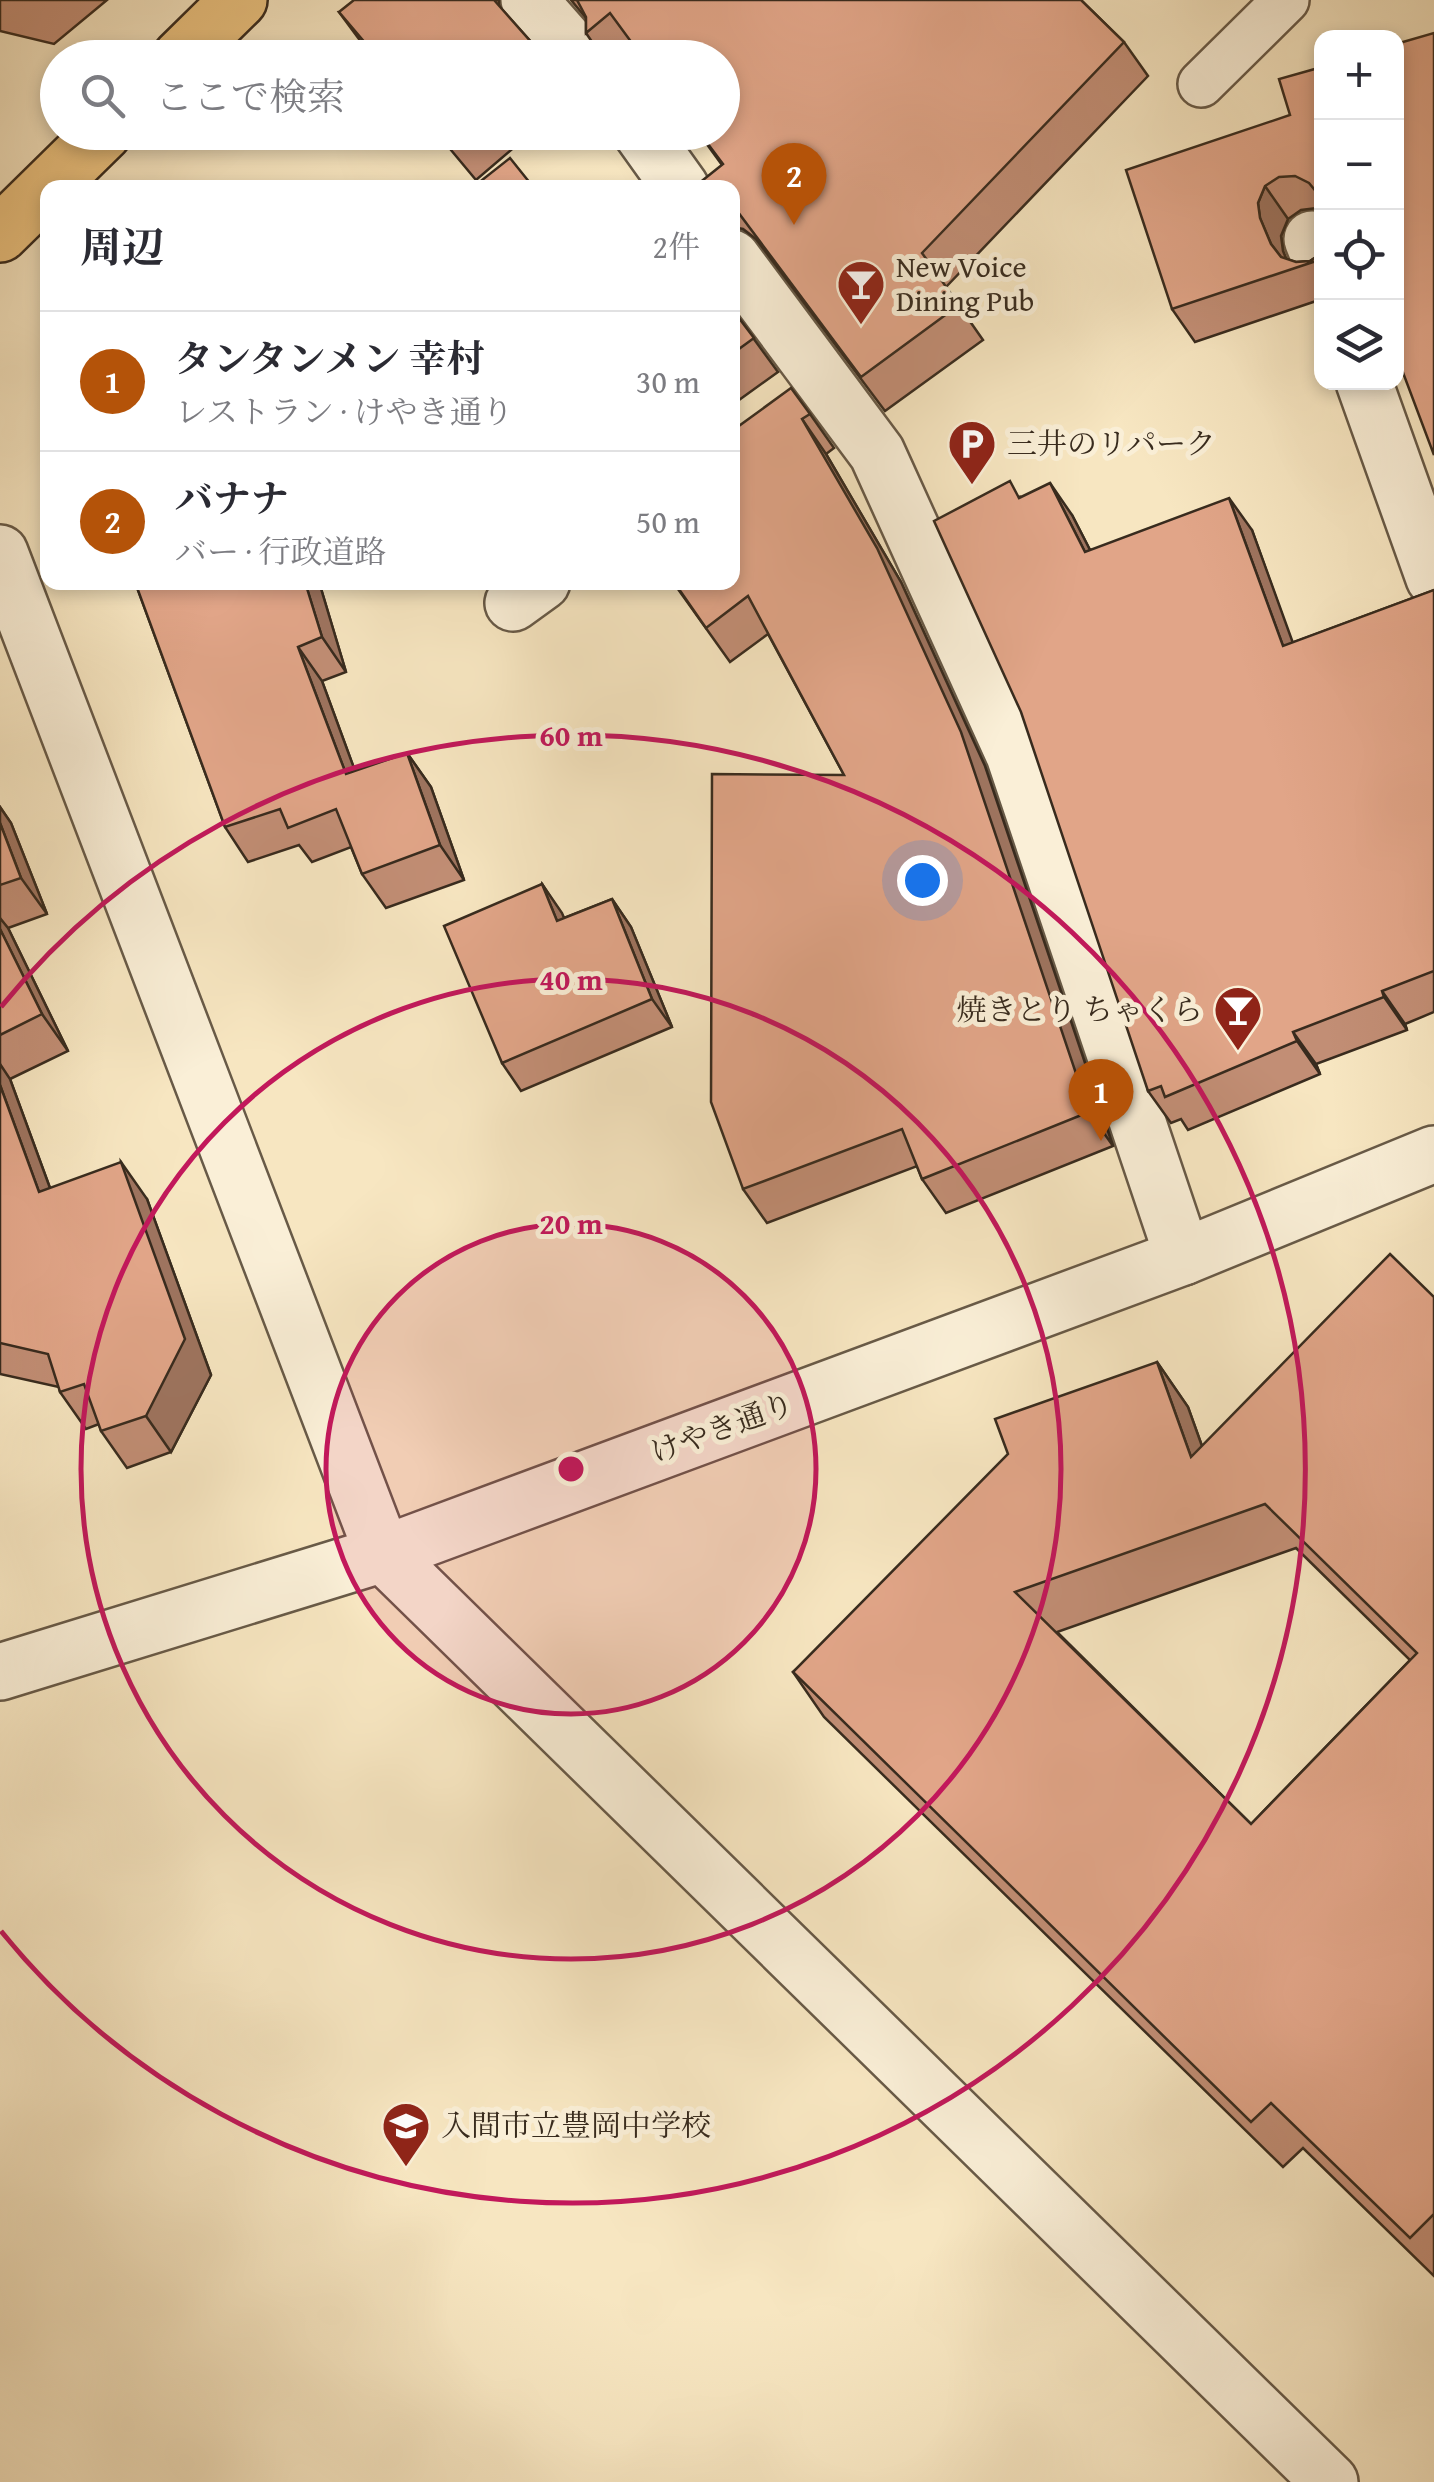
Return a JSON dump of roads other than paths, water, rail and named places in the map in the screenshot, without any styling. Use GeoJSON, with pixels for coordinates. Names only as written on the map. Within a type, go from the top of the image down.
{"type":"FeatureCollection","features":[{"type":"Feature","properties":{"kind":"highway"},"geometry":{"type":"LineString","coordinates":[[198,40],[239,0]]}},
{"type":"Feature","properties":{"kind":"highway"},"geometry":{"type":"LineString","coordinates":[[55,180],[86,150]]}},
{"type":"Feature","properties":{"kind":"highway"},"geometry":{"type":"LineString","coordinates":[[0,234],[40,195]]}},
{"type":"Feature","properties":{"kind":"street"},"geometry":{"type":"LineString","coordinates":[[529,0],[564,40]]}},
{"type":"Feature","properties":{"kind":"street"},"geometry":{"type":"LineString","coordinates":[[654,150],[675,180]]}},
{"type":"Feature","properties":{"kind":"street"},"geometry":{"type":"LineString","coordinates":[[740,269],[877,453],[1014,755],[1183,1257]]}},
{"type":"Feature","properties":{"kind":"street"},"geometry":{"type":"LineString","coordinates":[[777,412],[821,380]]}},
{"type":"Feature","properties":{"kind":"street"},"geometry":{"type":"LineString","coordinates":[[1367,390],[1434,578]]}},
{"type":"Feature","properties":{"kind":"street"},"geometry":{"type":"LineString","coordinates":[[0,553],[383,1554],[1330,2482]]}},
{"type":"Feature","properties":{"kind":"street","name":"けやき通り"},"geometry":{"type":"LineString","coordinates":[[0,1672],[383,1554],[1183,1257],[1434,1154]]}},
{"type":"Feature","properties":{"kind":"lane"},"geometry":{"type":"LineString","coordinates":[[1201,84],[1286,0]]}},
{"type":"Feature","properties":{"kind":"place","name":"バナナ"},"geometry":{"type":"Point","coordinates":[794,225]}},
{"type":"Feature","properties":{"kind":"place","name":"New Voice Dining Pub"},"geometry":{"type":"Point","coordinates":[861,326]}},
{"type":"Feature","properties":{"kind":"place","name":"三井のリパーク"},"geometry":{"type":"Point","coordinates":[972,486]}},
{"type":"Feature","properties":{"kind":"place","name":"焼きとり ちゃくら"},"geometry":{"type":"Point","coordinates":[1238,1052]}},
{"type":"Feature","properties":{"kind":"place","name":"タンタンメン 幸村"},"geometry":{"type":"Point","coordinates":[1101,1141]}},
{"type":"Feature","properties":{"kind":"place","name":"入間市立豊岡中学校"},"geometry":{"type":"Point","coordinates":[406,2168]}}]}
